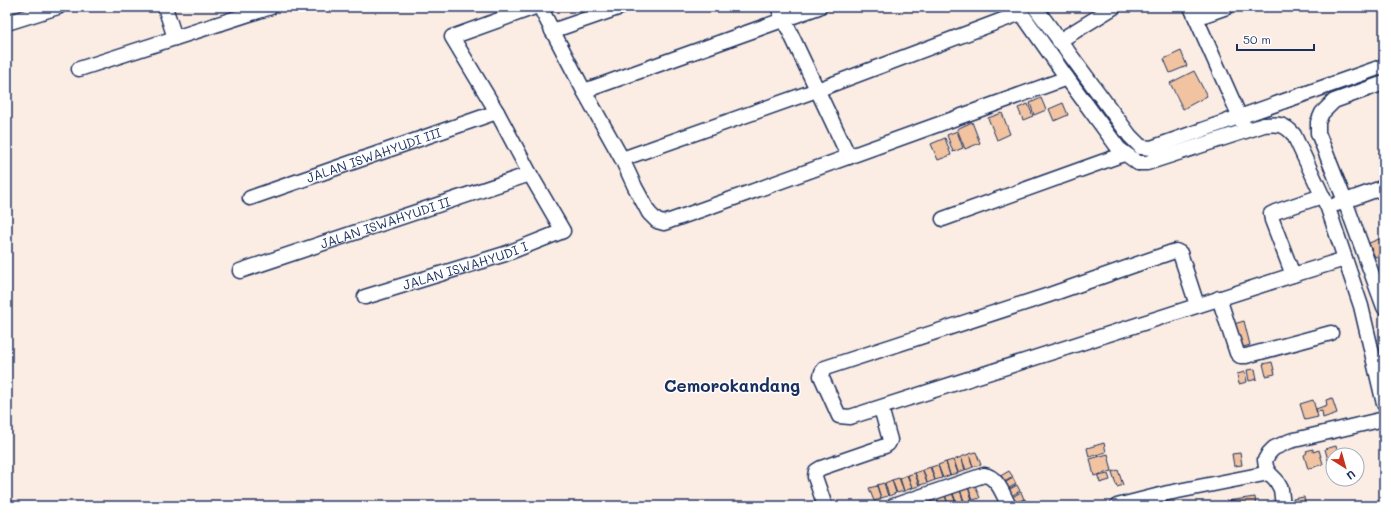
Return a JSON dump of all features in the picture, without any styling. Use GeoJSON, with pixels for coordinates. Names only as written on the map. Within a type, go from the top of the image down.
{"type":"FeatureCollection","features":[{"type":"Feature","properties":{"kind":"street"},"geometry":{"type":"LineString","coordinates":[[7,23],[58,7]]}},
{"type":"Feature","properties":{"kind":"street"},"geometry":{"type":"LineString","coordinates":[[165,7],[175,38]]}},
{"type":"Feature","properties":{"kind":"street"},"geometry":{"type":"LineString","coordinates":[[79,69],[271,7]]}},
{"type":"Feature","properties":{"kind":"street"},"geometry":{"type":"LineString","coordinates":[[530,174],[497,112],[452,37],[535,7]]}},
{"type":"Feature","properties":{"kind":"street"},"geometry":{"type":"LineString","coordinates":[[540,7],[584,91],[622,158],[649,213],[657,221],[664,222],[1067,78]]}},
{"type":"Feature","properties":{"kind":"street"},"geometry":{"type":"LineString","coordinates":[[552,31],[621,7]]}},
{"type":"Feature","properties":{"kind":"street"},"geometry":{"type":"LineString","coordinates":[[584,91],[781,13],[819,7]]}},
{"type":"Feature","properties":{"kind":"street"},"geometry":{"type":"LineString","coordinates":[[1035,7],[1130,136],[1141,147],[1151,148],[1384,66]]}},
{"type":"Feature","properties":{"kind":"street"},"geometry":{"type":"LineString","coordinates":[[1059,41],[1114,7]]}},
{"type":"Feature","properties":{"kind":"street"},"geometry":{"type":"LineString","coordinates":[[1227,7],[1193,13],[1246,130]]}},
{"type":"Feature","properties":{"kind":"street"},"geometry":{"type":"LineString","coordinates":[[622,158],[817,90],[1019,10],[1067,78],[1124,154],[1138,163],[1147,163],[1264,125],[1275,124],[1287,127],[1294,135],[1325,202],[1345,259],[1361,306],[1384,404]]}},
{"type":"Feature","properties":{"kind":"street"},"geometry":{"type":"LineString","coordinates":[[781,13],[849,157]]}},
{"type":"Feature","properties":{"kind":"street"},"geometry":{"type":"LineString","coordinates":[[1384,83],[1334,100],[1322,114],[1318,122],[1318,133],[1384,304]]}},
{"type":"Feature","properties":{"kind":"street"},"geometry":{"type":"LineString","coordinates":[[1329,86],[1334,100]]}},
{"type":"Feature","properties":{"kind":"street","name":"JALAN ISWAHYUDI III"},"geometry":{"type":"LineString","coordinates":[[250,198],[497,112]]}},
{"type":"Feature","properties":{"kind":"street"},"geometry":{"type":"LineString","coordinates":[[1138,163],[1141,147]]}},
{"type":"Feature","properties":{"kind":"street"},"geometry":{"type":"LineString","coordinates":[[943,219],[1124,154]]}},
{"type":"Feature","properties":{"kind":"street","name":"JALAN ISWAHYUDI I"},"geometry":{"type":"LineString","coordinates":[[365,297],[506,254],[563,231],[530,174]]}},
{"type":"Feature","properties":{"kind":"street","name":"JALAN ISWAHYUDI II"},"geometry":{"type":"LineString","coordinates":[[240,271],[530,174]]}},
{"type":"Feature","properties":{"kind":"street"},"geometry":{"type":"LineString","coordinates":[[1294,275],[1271,214],[1325,202],[1345,201],[1384,187]]}},
{"type":"Feature","properties":{"kind":"street"},"geometry":{"type":"LineString","coordinates":[[1196,305],[1180,253],[1176,251],[1049,295],[825,368],[821,376],[839,416],[850,417],[1196,305],[1345,259]]}},
{"type":"Feature","properties":{"kind":"street"},"geometry":{"type":"LineString","coordinates":[[1219,298],[1237,353],[1240,356],[1246,356],[1331,332]]}},
{"type":"Feature","properties":{"kind":"street"},"geometry":{"type":"LineString","coordinates":[[825,506],[815,476],[816,471],[888,444],[890,440],[881,408]]}},
{"type":"Feature","properties":{"kind":"street"},"geometry":{"type":"LineString","coordinates":[[1283,506],[1281,489],[1276,480],[1269,473],[1266,466],[1265,460],[1269,453],[1280,444],[1290,441],[1384,419]]}},
{"type":"Feature","properties":{"kind":"street"},"geometry":{"type":"LineString","coordinates":[[1119,505],[1269,473]]}},
{"type":"Feature","properties":{"kind":"street"},"geometry":{"type":"LineString","coordinates":[[893,506],[984,475],[989,476],[995,481],[1009,506]]}},
{"type":"Feature","properties":{"kind":"building"},"geometry":{"type":"Polygon","coordinates":[[[574,7],[582,7],[582,8],[575,10],[574,7]]]}},
{"type":"Feature","properties":{"kind":"building"},"geometry":{"type":"Polygon","coordinates":[[[1181,51],[1187,66],[1170,73],[1164,59],[1181,51]]]}},
{"type":"Feature","properties":{"kind":"building"},"geometry":{"type":"Polygon","coordinates":[[[1194,71],[1207,96],[1183,109],[1170,83],[1194,71]]]}},
{"type":"Feature","properties":{"kind":"building"},"geometry":{"type":"Polygon","coordinates":[[[1041,98],[1046,110],[1034,115],[1030,103],[1041,98]]]}},
{"type":"Feature","properties":{"kind":"building"},"geometry":{"type":"Polygon","coordinates":[[[1063,103],[1068,115],[1054,121],[1049,109],[1063,103]]]}},
{"type":"Feature","properties":{"kind":"building"},"geometry":{"type":"Polygon","coordinates":[[[1028,104],[1033,116],[1023,120],[1018,108],[1028,104]]]}},
{"type":"Feature","properties":{"kind":"building"},"geometry":{"type":"Polygon","coordinates":[[[1002,113],[1010,134],[997,140],[988,118],[1002,113]]]}},
{"type":"Feature","properties":{"kind":"building"},"geometry":{"type":"Polygon","coordinates":[[[972,122],[980,143],[965,149],[957,129],[972,122]]]}},
{"type":"Feature","properties":{"kind":"building"},"geometry":{"type":"Polygon","coordinates":[[[957,131],[963,148],[953,152],[947,135],[957,131]]]}},
{"type":"Feature","properties":{"kind":"building"},"geometry":{"type":"Polygon","coordinates":[[[945,138],[951,155],[938,160],[931,144],[945,138]]]}},
{"type":"Feature","properties":{"kind":"building"},"geometry":{"type":"Polygon","coordinates":[[[1384,237],[1384,254],[1375,257],[1369,243],[1384,237]]]}},
{"type":"Feature","properties":{"kind":"building"},"geometry":{"type":"Polygon","coordinates":[[[1244,321],[1250,345],[1240,348],[1234,324],[1244,321]]]}},
{"type":"Feature","properties":{"kind":"building"},"geometry":{"type":"Polygon","coordinates":[[[1272,362],[1275,374],[1266,376],[1263,364],[1272,362]]]}},
{"type":"Feature","properties":{"kind":"building"},"geometry":{"type":"Polygon","coordinates":[[[1255,369],[1257,379],[1249,381],[1247,370],[1255,369]]]}},
{"type":"Feature","properties":{"kind":"building"},"geometry":{"type":"Polygon","coordinates":[[[1245,372],[1247,382],[1239,384],[1237,374],[1245,372]]]}},
{"type":"Feature","properties":{"kind":"building"},"geometry":{"type":"Polygon","coordinates":[[[1332,398],[1337,413],[1323,418],[1322,411],[1317,412],[1316,409],[1327,405],[1326,400],[1332,398]]]}},
{"type":"Feature","properties":{"kind":"building"},"geometry":{"type":"Polygon","coordinates":[[[1313,400],[1318,417],[1305,420],[1300,404],[1313,400]]]}},
{"type":"Feature","properties":{"kind":"building"},"geometry":{"type":"Polygon","coordinates":[[[1104,443],[1106,452],[1089,457],[1087,448],[1104,443]]]}},
{"type":"Feature","properties":{"kind":"building"},"geometry":{"type":"Polygon","coordinates":[[[1313,449],[1313,452],[1319,450],[1323,464],[1308,469],[1304,455],[1307,453],[1306,451],[1313,449]]]}},
{"type":"Feature","properties":{"kind":"building"},"geometry":{"type":"Polygon","coordinates":[[[976,452],[981,465],[973,467],[969,454],[976,452]]]}},
{"type":"Feature","properties":{"kind":"building"},"geometry":{"type":"Polygon","coordinates":[[[1240,453],[1242,465],[1234,466],[1232,454],[1240,453]]]}},
{"type":"Feature","properties":{"kind":"building"},"geometry":{"type":"Polygon","coordinates":[[[969,454],[973,467],[966,470],[961,457],[969,454]]]}},
{"type":"Feature","properties":{"kind":"building"},"geometry":{"type":"Polygon","coordinates":[[[1108,454],[1112,471],[1094,476],[1090,459],[1108,454]]]}},
{"type":"Feature","properties":{"kind":"building"},"geometry":{"type":"Polygon","coordinates":[[[961,457],[965,470],[958,472],[954,460],[961,457]]]}},
{"type":"Feature","properties":{"kind":"building"},"geometry":{"type":"Polygon","coordinates":[[[953,460],[958,473],[950,475],[946,462],[953,460]]]}},
{"type":"Feature","properties":{"kind":"building"},"geometry":{"type":"Polygon","coordinates":[[[946,462],[950,475],[943,478],[938,465],[946,462]]]}},
{"type":"Feature","properties":{"kind":"building"},"geometry":{"type":"Polygon","coordinates":[[[938,465],[942,478],[935,480],[931,467],[938,465]]]}},
{"type":"Feature","properties":{"kind":"building"},"geometry":{"type":"Polygon","coordinates":[[[930,467],[935,480],[927,483],[923,470],[930,467]]]}},
{"type":"Feature","properties":{"kind":"building"},"geometry":{"type":"Polygon","coordinates":[[[923,470],[927,483],[920,485],[915,473],[923,470]]]}},
{"type":"Feature","properties":{"kind":"building"},"geometry":{"type":"Polygon","coordinates":[[[1118,470],[1123,485],[1117,487],[1112,472],[1118,470]]]}},
{"type":"Feature","properties":{"kind":"building"},"geometry":{"type":"Polygon","coordinates":[[[1009,471],[1013,477],[1001,484],[997,478],[1009,471]]]}},
{"type":"Feature","properties":{"kind":"building"},"geometry":{"type":"Polygon","coordinates":[[[915,473],[919,486],[912,488],[908,475],[915,473]]]}},
{"type":"Feature","properties":{"kind":"building"},"geometry":{"type":"Polygon","coordinates":[[[1108,474],[1110,480],[1100,483],[1098,476],[1108,474]]]}},
{"type":"Feature","properties":{"kind":"building"},"geometry":{"type":"Polygon","coordinates":[[[907,475],[912,488],[904,491],[900,478],[907,475]]]}},
{"type":"Feature","properties":{"kind":"building"},"geometry":{"type":"Polygon","coordinates":[[[899,478],[904,491],[897,493],[892,480],[899,478]]]}},
{"type":"Feature","properties":{"kind":"building"},"geometry":{"type":"Polygon","coordinates":[[[1013,478],[1016,484],[1004,491],[1001,485],[1013,478]]]}},
{"type":"Feature","properties":{"kind":"building"},"geometry":{"type":"Polygon","coordinates":[[[892,480],[896,493],[889,496],[885,483],[892,480]]]}},
{"type":"Feature","properties":{"kind":"building"},"geometry":{"type":"Polygon","coordinates":[[[884,483],[888,496],[881,498],[877,485],[884,483]]]}},
{"type":"Feature","properties":{"kind":"building"},"geometry":{"type":"Polygon","coordinates":[[[975,485],[980,498],[973,500],[968,487],[975,485]]]}},
{"type":"Feature","properties":{"kind":"building"},"geometry":{"type":"Polygon","coordinates":[[[1017,485],[1020,491],[1008,498],[1005,492],[1017,485]]]}},
{"type":"Feature","properties":{"kind":"building"},"geometry":{"type":"Polygon","coordinates":[[[877,486],[881,499],[874,501],[869,488],[877,486]]]}},
{"type":"Feature","properties":{"kind":"building"},"geometry":{"type":"Polygon","coordinates":[[[968,487],[972,500],[965,503],[960,490],[968,487]]]}},
{"type":"Feature","properties":{"kind":"building"},"geometry":{"type":"Polygon","coordinates":[[[960,490],[964,503],[957,505],[953,493],[960,490]]]}},
{"type":"Feature","properties":{"kind":"building"},"geometry":{"type":"Polygon","coordinates":[[[1021,492],[1024,499],[1012,505],[1009,499],[1021,492]]]}},
{"type":"Feature","properties":{"kind":"building"},"geometry":{"type":"Polygon","coordinates":[[[952,493],[957,506],[949,506],[945,495],[952,493]]]}},
{"type":"Feature","properties":{"kind":"building"},"geometry":{"type":"Polygon","coordinates":[[[945,495],[948,506],[940,506],[937,498],[945,495]]]}},
{"type":"Feature","properties":{"kind":"building"},"geometry":{"type":"Polygon","coordinates":[[[1255,497],[1256,506],[1228,506],[1227,501],[1255,497]]]}},
{"type":"Feature","properties":{"kind":"building"},"geometry":{"type":"Polygon","coordinates":[[[1304,497],[1305,506],[1291,506],[1291,504],[1294,504],[1293,499],[1304,497]]]}},
{"type":"Feature","properties":{"kind":"building"},"geometry":{"type":"Polygon","coordinates":[[[937,498],[940,506],[932,506],[930,500],[937,498]]]}},
{"type":"Feature","properties":{"kind":"building"},"geometry":{"type":"Polygon","coordinates":[[[1025,499],[1028,506],[1013,506],[1025,499]]]}},
{"type":"Feature","properties":{"kind":"building"},"geometry":{"type":"Polygon","coordinates":[[[929,500],[931,506],[923,506],[922,503],[929,500]]]}},
{"type":"Feature","properties":{"kind":"district","name":"Cemorokandang"},"geometry":{"type":"Point","coordinates":[732,386]}}]}
